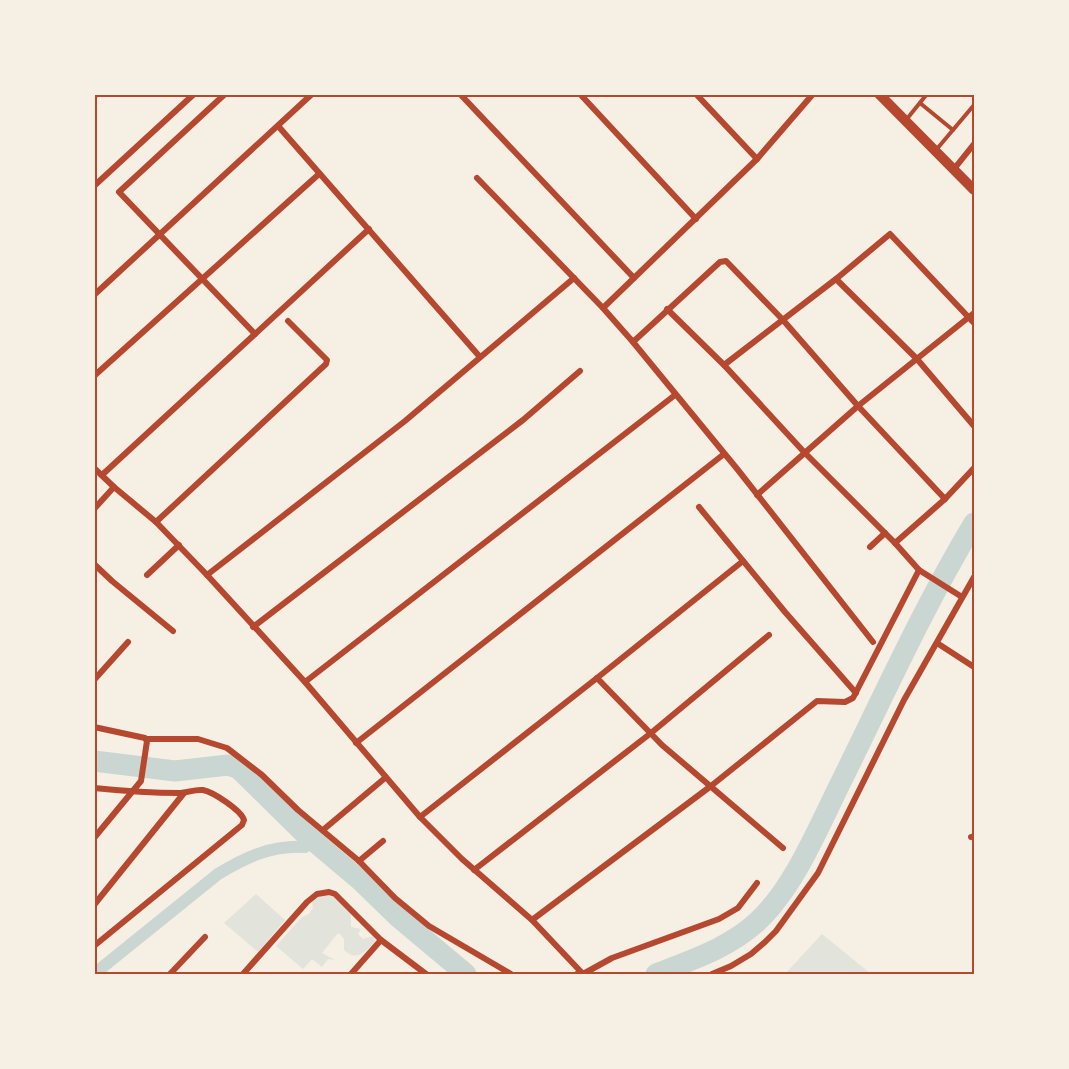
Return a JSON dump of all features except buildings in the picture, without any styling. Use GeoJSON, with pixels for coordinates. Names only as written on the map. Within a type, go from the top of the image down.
{"type":"FeatureCollection","features":[{"type":"Feature","properties":{"kind":"main road"},"geometry":{"type":"LineString","coordinates":[[879,94],[975,190]]}},
{"type":"Feature","properties":{"kind":"street"},"geometry":{"type":"LineString","coordinates":[[94,186],[194,94]]}},
{"type":"Feature","properties":{"kind":"street"},"geometry":{"type":"LineString","coordinates":[[225,94],[119,192],[255,334]]}},
{"type":"Feature","properties":{"kind":"street"},"geometry":{"type":"LineString","coordinates":[[94,295],[279,127],[312,94]]}},
{"type":"Feature","properties":{"kind":"street"},"geometry":{"type":"LineString","coordinates":[[460,94],[634,278]]}},
{"type":"Feature","properties":{"kind":"street"},"geometry":{"type":"LineString","coordinates":[[580,94],[696,219]]}},
{"type":"Feature","properties":{"kind":"street"},"geometry":{"type":"LineString","coordinates":[[696,94],[757,159]]}},
{"type":"Feature","properties":{"kind":"street"},"geometry":{"type":"LineString","coordinates":[[603,308],[757,159],[813,94]]}},
{"type":"Feature","properties":{"kind":"street"},"geometry":{"type":"LineString","coordinates":[[279,127],[480,357]]}},
{"type":"Feature","properties":{"kind":"street"},"geometry":{"type":"LineString","coordinates":[[954,169],[972,152],[975,144]]}},
{"type":"Feature","properties":{"kind":"street"},"geometry":{"type":"LineString","coordinates":[[94,376],[318,174]]}},
{"type":"Feature","properties":{"kind":"street"},"geometry":{"type":"LineString","coordinates":[[477,178],[633,342],[873,642]]}},
{"type":"Feature","properties":{"kind":"street"},"geometry":{"type":"LineString","coordinates":[[102,475],[369,229]]}},
{"type":"Feature","properties":{"kind":"street"},"geometry":{"type":"LineString","coordinates":[[724,365],[836,279],[890,234],[972,315],[975,323]]}},
{"type":"Feature","properties":{"kind":"street"},"geometry":{"type":"LineString","coordinates":[[633,342],[720,262],[726,261],[783,320],[945,499]]}},
{"type":"Feature","properties":{"kind":"street"},"geometry":{"type":"LineString","coordinates":[[207,575],[405,421],[574,278]]}},
{"type":"Feature","properties":{"kind":"street"},"geometry":{"type":"LineString","coordinates":[[836,279],[917,359],[975,426]]}},
{"type":"Feature","properties":{"kind":"street"},"geometry":{"type":"LineString","coordinates":[[667,309],[724,365],[804,452],[922,572],[961,596]]}},
{"type":"Feature","properties":{"kind":"street"},"geometry":{"type":"LineString","coordinates":[[757,495],[858,405],[972,315]]}},
{"type":"Feature","properties":{"kind":"street"},"geometry":{"type":"LineString","coordinates":[[156,522],[326,364],[327,360],[288,321]]}},
{"type":"Feature","properties":{"kind":"street"},"geometry":{"type":"LineString","coordinates":[[253,627],[523,420],[580,371]]}},
{"type":"Feature","properties":{"kind":"street"},"geometry":{"type":"LineString","coordinates":[[305,682],[675,395]]}},
{"type":"Feature","properties":{"kind":"street"},"geometry":{"type":"LineString","coordinates":[[356,743],[724,454]]}},
{"type":"Feature","properties":{"kind":"street"},"geometry":{"type":"LineString","coordinates":[[94,468],[179,545],[305,682],[420,817],[474,870],[532,920],[581,974],[612,958],[719,919],[738,908],[757,883]]}},
{"type":"Feature","properties":{"kind":"street"},"geometry":{"type":"LineString","coordinates":[[895,543],[945,499],[975,468]]}},
{"type":"Feature","properties":{"kind":"street"},"geometry":{"type":"LineString","coordinates":[[94,509],[114,487]]}},
{"type":"Feature","properties":{"kind":"street"},"geometry":{"type":"LineString","coordinates":[[699,507],[812,644],[856,693]]}},
{"type":"Feature","properties":{"kind":"street"},"geometry":{"type":"LineString","coordinates":[[870,547],[885,533]]}},
{"type":"Feature","properties":{"kind":"street"},"geometry":{"type":"LineString","coordinates":[[147,574],[179,545]]}},
{"type":"Feature","properties":{"kind":"street"},"geometry":{"type":"LineString","coordinates":[[420,817],[742,561]]}},
{"type":"Feature","properties":{"kind":"street"},"geometry":{"type":"LineString","coordinates":[[94,564],[173,631]]}},
{"type":"Feature","properties":{"kind":"street"},"geometry":{"type":"LineString","coordinates":[[532,920],[711,786],[817,701],[845,702],[852,698],[878,647],[922,572]]}},
{"type":"Feature","properties":{"kind":"street"},"geometry":{"type":"LineString","coordinates":[[712,975],[751,954],[765,942],[783,922],[818,873],[904,700],[961,596],[975,577]]}},
{"type":"Feature","properties":{"kind":"street"},"geometry":{"type":"LineString","coordinates":[[474,870],[651,733],[769,635]]}},
{"type":"Feature","properties":{"kind":"street"},"geometry":{"type":"LineString","coordinates":[[94,680],[128,642]]}},
{"type":"Feature","properties":{"kind":"street"},"geometry":{"type":"LineString","coordinates":[[937,643],[975,667]]}},
{"type":"Feature","properties":{"kind":"street"},"geometry":{"type":"LineString","coordinates":[[597,678],[662,745],[783,849]]}},
{"type":"Feature","properties":{"kind":"street"},"geometry":{"type":"LineString","coordinates":[[94,727],[146,739],[198,739],[228,748],[262,775],[359,861],[395,898],[429,926],[511,975]]}},
{"type":"Feature","properties":{"kind":"street"},"geometry":{"type":"LineString","coordinates":[[94,838],[143,777],[146,739]]}},
{"type":"Feature","properties":{"kind":"street"},"geometry":{"type":"LineString","coordinates":[[323,831],[385,778]]}},
{"type":"Feature","properties":{"kind":"street"},"geometry":{"type":"LineString","coordinates":[[94,788],[133,792],[184,793],[197,790],[210,792],[240,812],[243,817],[243,823],[198,863],[94,946]]}},
{"type":"Feature","properties":{"kind":"street"},"geometry":{"type":"LineString","coordinates":[[94,906],[184,793]]}},
{"type":"Feature","properties":{"kind":"street"},"geometry":{"type":"LineString","coordinates":[[359,861],[383,841]]}},
{"type":"Feature","properties":{"kind":"street"},"geometry":{"type":"LineString","coordinates":[[243,975],[308,902],[317,894],[329,892],[340,898],[381,940],[426,975]]}},
{"type":"Feature","properties":{"kind":"street"},"geometry":{"type":"LineString","coordinates":[[170,975],[205,937]]}},
{"type":"Feature","properties":{"kind":"street"},"geometry":{"type":"LineString","coordinates":[[351,975],[381,940]]}},
{"type":"Feature","properties":{"kind":"lane"},"geometry":{"type":"LineString","coordinates":[[905,120],[927,94]]}},
{"type":"Feature","properties":{"kind":"lane"},"geometry":{"type":"LineString","coordinates":[[920,104],[953,130]]}},
{"type":"Feature","properties":{"kind":"lane"},"geometry":{"type":"LineString","coordinates":[[936,150],[975,105]]}},
{"type":"Feature","properties":{"kind":"shaded area"},"geometry":{"type":"Polygon","coordinates":[[[256,894],[285,920],[258,952],[224,923],[256,894]]]}},
{"type":"Feature","properties":{"kind":"shaded area"},"geometry":{"type":"Polygon","coordinates":[[[328,895],[335,898],[351,913],[351,927],[361,929],[358,934],[363,939],[373,936],[375,941],[365,952],[353,955],[344,950],[344,939],[337,934],[322,953],[335,960],[328,959],[322,967],[312,959],[303,969],[276,946],[302,917],[309,914],[313,908],[312,902],[320,896],[328,895]]]}},
{"type":"Feature","properties":{"kind":"shaded area"},"geometry":{"type":"Polygon","coordinates":[[[822,934],[871,974],[785,974],[822,934]]]}},
{"type":"Feature","properties":{"kind":"waterway"},"geometry":{"type":"LineString","coordinates":[[656,974],[709,953],[746,931],[770,908],[794,875],[921,618],[974,523]]}},
{"type":"Feature","properties":{"kind":"waterway"},"geometry":{"type":"LineString","coordinates":[[94,761],[175,771],[228,765],[239,769],[303,832],[466,974]]}},
{"type":"Feature","properties":{"kind":"waterway"},"geometry":{"type":"LineString","coordinates":[[94,974],[218,874],[260,853],[281,848],[305,847]]}}]}
